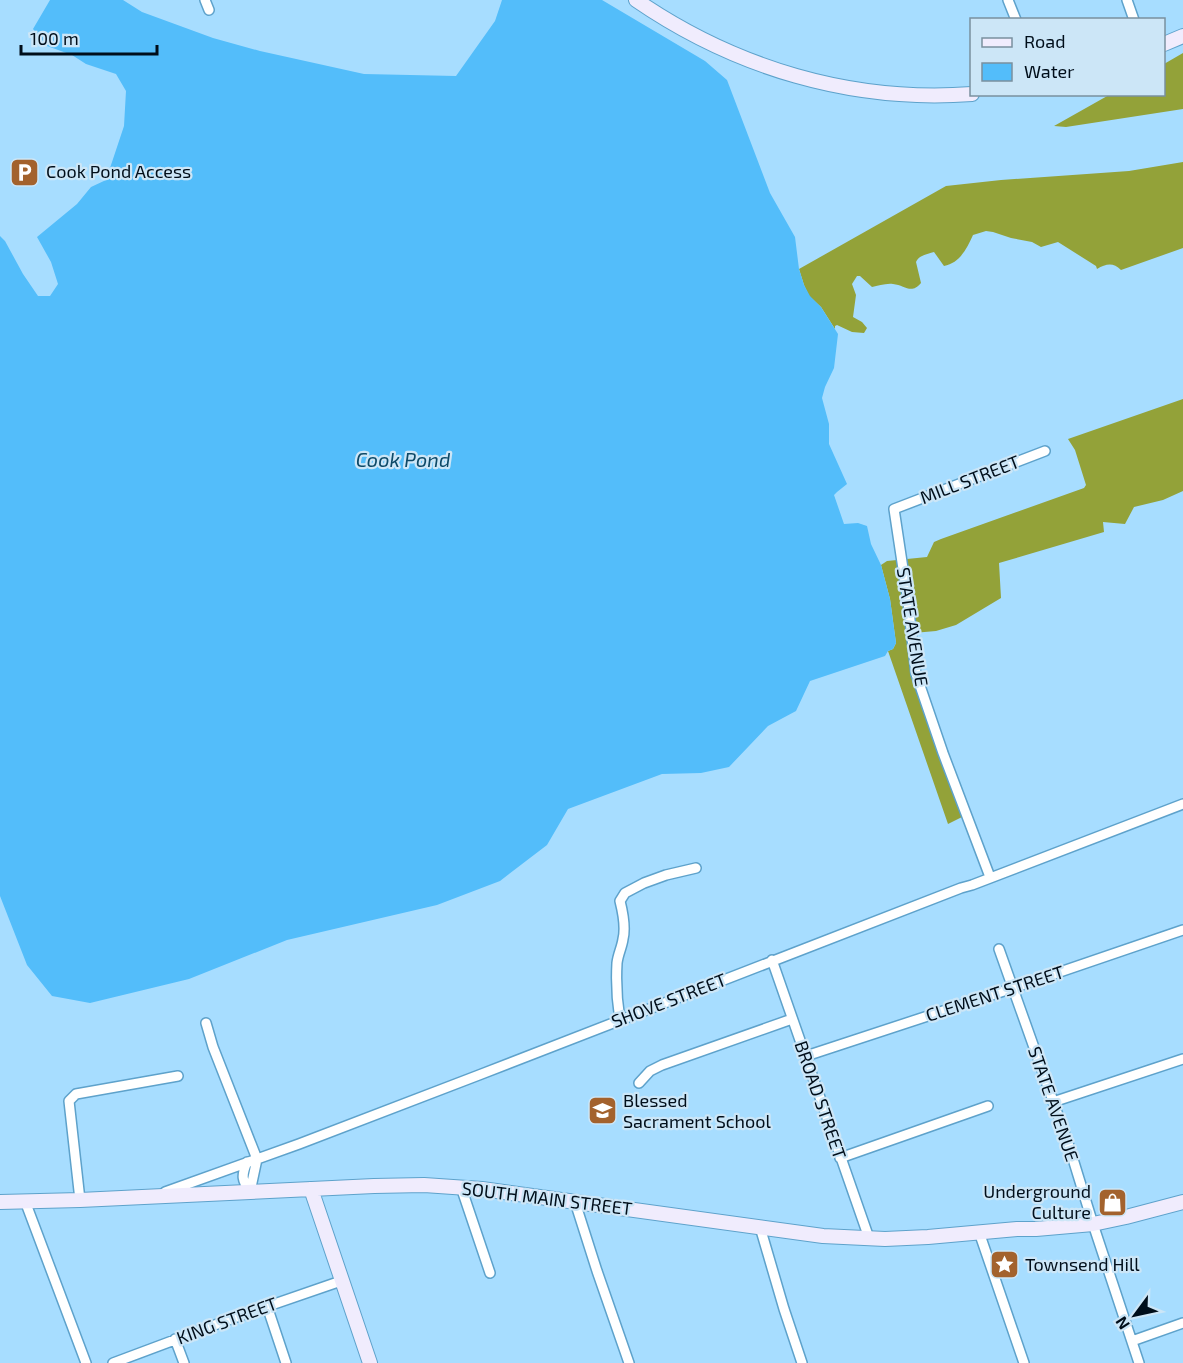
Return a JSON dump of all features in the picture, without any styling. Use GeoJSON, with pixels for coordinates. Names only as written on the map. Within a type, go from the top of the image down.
{"type":"FeatureCollection","features":[{"type":"Feature","properties":{"kind":"main road"},"geometry":{"type":"LineString","coordinates":[[636,0],[685,31],[724,50],[811,81],[891,94],[970,94]]}},
{"type":"Feature","properties":{"kind":"main road"},"geometry":{"type":"LineString","coordinates":[[1165,44],[1183,36]]}},
{"type":"Feature","properties":{"kind":"main road","name":"SOUTH MAIN STREET"},"geometry":{"type":"LineString","coordinates":[[0,1202],[407,1185],[461,1187],[823,1236],[869,1239],[928,1237],[1092,1224],[1183,1202]]}},
{"type":"Feature","properties":{"kind":"main road"},"geometry":{"type":"LineString","coordinates":[[311,1189],[370,1363]]}},
{"type":"Feature","properties":{"kind":"street"},"geometry":{"type":"LineString","coordinates":[[205,0],[209,10]]}},
{"type":"Feature","properties":{"kind":"street"},"geometry":{"type":"LineString","coordinates":[[1008,0],[1015,18]]}},
{"type":"Feature","properties":{"kind":"street"},"geometry":{"type":"LineString","coordinates":[[1127,0],[1133,18]]}},
{"type":"Feature","properties":{"kind":"street","name":"MILL STREET"},"geometry":{"type":"LineString","coordinates":[[894,509],[1045,451]]}},
{"type":"Feature","properties":{"kind":"street","name":"STATE AVENUE"},"geometry":{"type":"LineString","coordinates":[[894,509],[916,674],[990,877]]}},
{"type":"Feature","properties":{"kind":"street","name":"SHOVE STREET"},"geometry":{"type":"LineString","coordinates":[[155,1196],[307,1141],[772,960],[1183,804]]}},
{"type":"Feature","properties":{"kind":"street"},"geometry":{"type":"LineString","coordinates":[[620,1020],[617,1006],[617,967],[624,938],[624,926],[620,901],[625,893],[644,883],[696,868]]}},
{"type":"Feature","properties":{"kind":"street","name":"CLEMENT STREET"},"geometry":{"type":"LineString","coordinates":[[806,1056],[1183,930]]}},
{"type":"Feature","properties":{"kind":"street","name":"STATE AVENUE"},"geometry":{"type":"LineString","coordinates":[[999,949],[1069,1146],[1092,1224],[1139,1363]]}},
{"type":"Feature","properties":{"kind":"street","name":"BROAD STREET"},"geometry":{"type":"LineString","coordinates":[[772,960],[869,1239]]}},
{"type":"Feature","properties":{"kind":"street"},"geometry":{"type":"LineString","coordinates":[[639,1083],[650,1071],[662,1065],[792,1019]]}},
{"type":"Feature","properties":{"kind":"street"},"geometry":{"type":"LineString","coordinates":[[206,1023],[252,1160],[250,1192]]}},
{"type":"Feature","properties":{"kind":"street"},"geometry":{"type":"LineString","coordinates":[[1053,1102],[1183,1059]]}},
{"type":"Feature","properties":{"kind":"street"},"geometry":{"type":"LineString","coordinates":[[80,1200],[69,1101],[76,1094],[178,1077]]}},
{"type":"Feature","properties":{"kind":"street"},"geometry":{"type":"LineString","coordinates":[[840,1158],[988,1106]]}},
{"type":"Feature","properties":{"kind":"street"},"geometry":{"type":"LineString","coordinates":[[461,1187],[490,1273]]}},
{"type":"Feature","properties":{"kind":"street"},"geometry":{"type":"LineString","coordinates":[[25,1201],[86,1363]]}},
{"type":"Feature","properties":{"kind":"street"},"geometry":{"type":"LineString","coordinates":[[575,1202],[630,1363]]}},
{"type":"Feature","properties":{"kind":"street"},"geometry":{"type":"LineString","coordinates":[[760,1227],[802,1363]]}},
{"type":"Feature","properties":{"kind":"street"},"geometry":{"type":"LineString","coordinates":[[979,1232],[1024,1363]]}},
{"type":"Feature","properties":{"kind":"street","name":"KING STREET"},"geometry":{"type":"LineString","coordinates":[[113,1363],[341,1281]]}},
{"type":"Feature","properties":{"kind":"street"},"geometry":{"type":"LineString","coordinates":[[267,1306],[286,1363]]}},
{"type":"Feature","properties":{"kind":"street"},"geometry":{"type":"LineString","coordinates":[[1132,1341],[1183,1323]]}},
{"type":"Feature","properties":{"kind":"street"},"geometry":{"type":"LineString","coordinates":[[175,1339],[184,1363]]}},
{"type":"Feature","properties":{"kind":"green space"},"geometry":{"type":"Polygon","coordinates":[[[1183,53],[1183,109],[1066,127],[1054,126],[1107,96],[1165,96],[1165,63],[1183,53]]]}},
{"type":"Feature","properties":{"kind":"green space"},"geometry":{"type":"Polygon","coordinates":[[[1183,162],[1183,248],[1121,270],[1109,265],[1097,269],[1096,266],[1058,242],[1041,247],[1032,242],[986,231],[973,235],[962,254],[950,264],[944,266],[934,252],[919,258],[916,262],[921,283],[917,287],[911,289],[885,284],[872,287],[857,276],[852,284],[856,295],[853,317],[867,328],[864,333],[852,332],[837,325],[835,329],[821,307],[809,296],[799,269],[946,186],[1129,171],[1183,162]]]}},
{"type":"Feature","properties":{"kind":"green space"},"geometry":{"type":"Polygon","coordinates":[[[1183,399],[1183,491],[1163,500],[1134,507],[1125,524],[1103,522],[1104,532],[999,563],[1001,598],[956,625],[936,631],[913,633],[915,676],[964,816],[948,824],[888,651],[893,649],[896,643],[890,599],[881,565],[887,561],[927,557],[934,542],[1084,488],[1086,485],[1075,450],[1068,439],[1183,399]]]}},
{"type":"Feature","properties":{"kind":"water","name":"Cook Pond"},"geometry":{"type":"Polygon","coordinates":[[[50,0],[123,0],[142,12],[213,38],[364,74],[456,76],[495,21],[502,0],[602,0],[705,61],[727,80],[770,193],[795,237],[799,269],[804,285],[838,334],[834,368],[822,398],[829,424],[829,444],[847,484],[834,495],[844,524],[858,523],[867,526],[890,599],[896,643],[893,649],[885,656],[810,681],[796,711],[768,726],[729,767],[701,773],[662,774],[568,809],[547,845],[500,881],[437,905],[287,940],[189,979],[90,1003],[52,996],[27,965],[0,896],[0,236],[38,296],[50,296],[58,284],[51,262],[37,237],[77,204],[91,187],[106,180],[124,126],[126,91],[116,74],[86,64],[72,55],[47,46],[33,29],[50,0]]]}},
{"type":"Feature","properties":{"kind":"place","name":"Cook Pond Access"},"geometry":{"type":"Point","coordinates":[25,172]}},
{"type":"Feature","properties":{"kind":"place","name":"Blessed Sacrament School"},"geometry":{"type":"Point","coordinates":[602,1111]}},
{"type":"Feature","properties":{"kind":"place","name":"Underground Culture"},"geometry":{"type":"Point","coordinates":[1112,1202]}},
{"type":"Feature","properties":{"kind":"place","name":"Townsend Hill"},"geometry":{"type":"Point","coordinates":[1004,1265]}}]}
